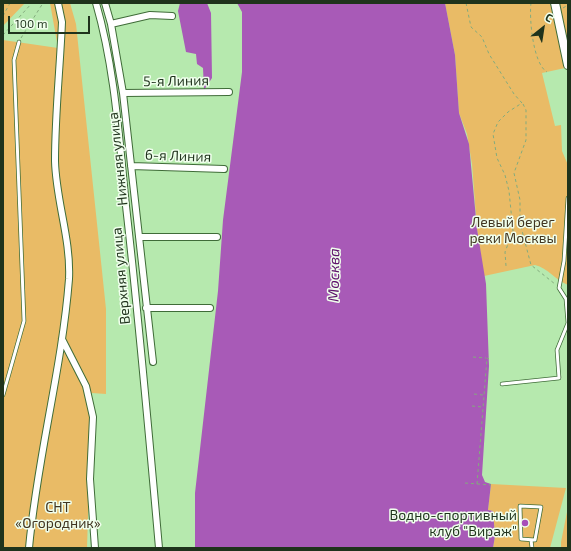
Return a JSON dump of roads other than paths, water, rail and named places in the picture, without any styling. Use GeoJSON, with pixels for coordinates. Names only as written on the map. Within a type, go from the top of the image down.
{"type":"FeatureCollection","features":[{"type":"Feature","properties":{"kind":"street"},"geometry":{"type":"LineString","coordinates":[[29,548],[32,507],[62,339],[69,277],[68,249],[55,163],[62,22],[58,3]]}},
{"type":"Feature","properties":{"kind":"street","name":"Верхняя улица"},"geometry":{"type":"LineString","coordinates":[[96,3],[107,48],[114,94],[130,238],[159,548]]}},
{"type":"Feature","properties":{"kind":"street","name":"Нижняя улица"},"geometry":{"type":"LineString","coordinates":[[105,3],[112,24],[123,94],[153,362]]}},
{"type":"Feature","properties":{"kind":"street"},"geometry":{"type":"LineString","coordinates":[[554,3],[568,65]]}},
{"type":"Feature","properties":{"kind":"street"},"geometry":{"type":"LineString","coordinates":[[112,24],[150,16],[172,16]]}},
{"type":"Feature","properties":{"kind":"street","name":"5-я Линия"},"geometry":{"type":"LineString","coordinates":[[123,94],[229,92]]}},
{"type":"Feature","properties":{"kind":"street","name":"6-я Линия"},"geometry":{"type":"LineString","coordinates":[[131,166],[224,169]]}},
{"type":"Feature","properties":{"kind":"street"},"geometry":{"type":"LineString","coordinates":[[139,237],[217,237]]}},
{"type":"Feature","properties":{"kind":"street"},"geometry":{"type":"LineString","coordinates":[[146,308],[210,308]]}},
{"type":"Feature","properties":{"kind":"street"},"geometry":{"type":"LineString","coordinates":[[62,339],[86,386],[93,417],[90,479],[95,548]]}},
{"type":"Feature","properties":{"kind":"lane"},"geometry":{"type":"LineString","coordinates":[[3,395],[24,321],[14,60],[18,42]]}},
{"type":"Feature","properties":{"kind":"lane"},"geometry":{"type":"LineString","coordinates":[[502,384],[558,378],[557,350],[568,323],[566,299],[559,288],[564,261],[568,198]]}},
{"type":"Feature","properties":{"kind":"lane"},"geometry":{"type":"LineString","coordinates":[[520,506],[541,507],[535,540],[531,540],[521,539],[520,506]]}},
{"type":"Feature","properties":{"kind":"lane"},"geometry":{"type":"LineString","coordinates":[[531,540],[532,548]]}},
{"type":"Feature","properties":{"kind":"water"},"geometry":{"type":"Polygon","coordinates":[[[180,3],[207,3],[211,13],[212,78],[204,90],[203,68],[197,64],[196,54],[186,52],[178,11],[180,3]]]}},
{"type":"Feature","properties":{"kind":"water","name":"Москва"},"geometry":{"type":"Polygon","coordinates":[[[237,3],[445,3],[455,55],[459,113],[469,144],[477,229],[486,284],[489,366],[482,475],[485,482],[491,484],[488,510],[493,511],[495,536],[493,548],[195,548],[195,493],[218,291],[223,220],[242,72],[242,12],[237,3]]]}},
{"type":"Feature","properties":{"kind":"place","name":"Водно-спортивный клуб \"Вираж\""},"geometry":{"type":"Point","coordinates":[525,523]}},
{"type":"Feature","properties":{"kind":"park label","name":"Левый берег реки Москвы"},"geometry":{"type":"Point","coordinates":[513,230]}},
{"type":"Feature","properties":{"kind":"park label","name":"СНТ «Огородник»"},"geometry":{"type":"Point","coordinates":[58,516]}}]}
